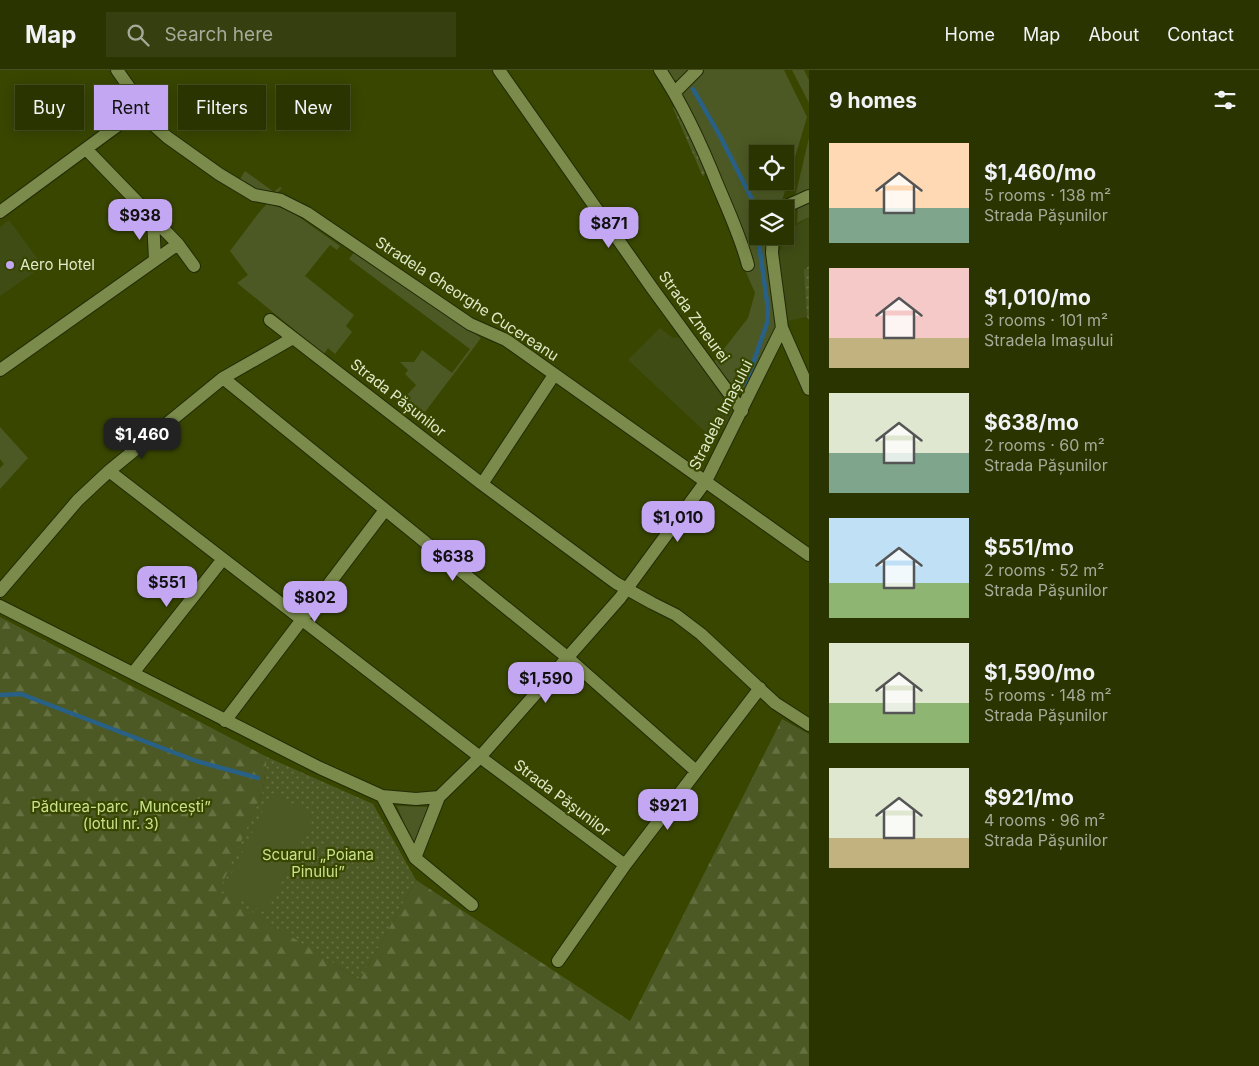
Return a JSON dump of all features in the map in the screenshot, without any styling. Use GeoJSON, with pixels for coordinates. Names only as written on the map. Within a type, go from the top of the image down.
{"type":"FeatureCollection","features":[{"type":"Feature","properties":{"kind":"street","name":"Stradela Gheorghe Cucereanu"},"geometry":{"type":"LineString","coordinates":[[116,70],[127,85]]}},
{"type":"Feature","properties":{"kind":"street","name":"Strada Zmeurei"},"geometry":{"type":"LineString","coordinates":[[498,70],[652,288],[742,411]]}},
{"type":"Feature","properties":{"kind":"street"},"geometry":{"type":"LineString","coordinates":[[660,70],[675,92],[700,143],[741,241],[748,265]]}},
{"type":"Feature","properties":{"kind":"street"},"geometry":{"type":"LineString","coordinates":[[675,92],[697,70]]}},
{"type":"Feature","properties":{"kind":"street"},"geometry":{"type":"LineString","coordinates":[[0,212],[113,130]]}},
{"type":"Feature","properties":{"kind":"street","name":"Stradela Gheorghe Cucereanu"},"geometry":{"type":"LineString","coordinates":[[159,130],[219,174],[254,195],[281,200],[307,213],[470,324],[506,340],[809,555]]}},
{"type":"Feature","properties":{"kind":"street"},"geometry":{"type":"LineString","coordinates":[[87,150],[178,244],[194,266]]}},
{"type":"Feature","properties":{"kind":"street"},"geometry":{"type":"LineString","coordinates":[[794,203],[809,196]]}},
{"type":"Feature","properties":{"kind":"street"},"geometry":{"type":"LineString","coordinates":[[153,219],[155,260]]}},
{"type":"Feature","properties":{"kind":"street"},"geometry":{"type":"LineString","coordinates":[[0,370],[178,244]]}},
{"type":"Feature","properties":{"kind":"street"},"geometry":{"type":"LineString","coordinates":[[772,245],[782,328],[809,389]]}},
{"type":"Feature","properties":{"kind":"street","name":"Strada Pășunilor"},"geometry":{"type":"LineString","coordinates":[[270,320],[482,484],[616,583],[676,615],[701,634],[775,703],[809,725]]}},
{"type":"Feature","properties":{"kind":"street","name":"Stradela Imașului"},"geometry":{"type":"LineString","coordinates":[[628,588],[706,481],[782,328]]}},
{"type":"Feature","properties":{"kind":"street"},"geometry":{"type":"LineString","coordinates":[[0,590],[78,500],[109,471],[223,378],[293,338]]}},
{"type":"Feature","properties":{"kind":"street"},"geometry":{"type":"LineString","coordinates":[[482,484],[554,375]]}},
{"type":"Feature","properties":{"kind":"street"},"geometry":{"type":"LineString","coordinates":[[223,378],[568,658],[696,771]]}},
{"type":"Feature","properties":{"kind":"street","name":"Strada Pășunilor"},"geometry":{"type":"LineString","coordinates":[[109,471],[625,865]]}},
{"type":"Feature","properties":{"kind":"street"},"geometry":{"type":"LineString","coordinates":[[225,720],[385,510]]}},
{"type":"Feature","properties":{"kind":"street"},"geometry":{"type":"LineString","coordinates":[[133,673],[223,559]]}},
{"type":"Feature","properties":{"kind":"street"},"geometry":{"type":"LineString","coordinates":[[415,858],[439,797],[480,756],[628,588]]}},
{"type":"Feature","properties":{"kind":"street"},"geometry":{"type":"LineString","coordinates":[[0,606],[320,768],[382,796],[416,799],[439,797]]}},
{"type":"Feature","properties":{"kind":"street"},"geometry":{"type":"LineString","coordinates":[[558,961],[625,865],[760,688]]}},
{"type":"Feature","properties":{"kind":"street"},"geometry":{"type":"LineString","coordinates":[[382,796],[415,858],[472,905]]}},
{"type":"Feature","properties":{"kind":"shaded area"},"geometry":{"type":"Polygon","coordinates":[[[809,217],[809,320],[806,317],[788,321],[781,278],[779,255],[782,245],[794,245],[794,227],[809,217]]]}},
{"type":"Feature","properties":{"kind":"shaded area"},"geometry":{"type":"Polygon","coordinates":[[[9,220],[43,266],[0,296],[0,227],[9,220]]]}},
{"type":"Feature","properties":{"kind":"shaded area"},"geometry":{"type":"Polygon","coordinates":[[[660,328],[673,338],[681,337],[734,412],[715,441],[628,360],[660,328]]]}},
{"type":"Feature","properties":{"kind":"green space"},"geometry":{"type":"Polygon","coordinates":[[[666,70],[691,70],[679,81],[671,79],[666,70]]]}},
{"type":"Feature","properties":{"kind":"green space"},"geometry":{"type":"Polygon","coordinates":[[[703,70],[784,70],[807,117],[794,161],[794,145],[749,145],[749,190],[785,190],[782,200],[749,200],[749,245],[770,245],[777,317],[775,330],[752,385],[743,389],[733,385],[713,363],[748,318],[755,293],[745,270],[754,264],[737,217],[682,95],[683,89],[703,70]]]}},
{"type":"Feature","properties":{"kind":"green space"},"geometry":{"type":"Polygon","coordinates":[[[792,70],[804,70],[809,80],[809,103],[792,70]]]}},
{"type":"Feature","properties":{"kind":"green space"},"geometry":{"type":"Polygon","coordinates":[[[677,104],[706,170],[703,177],[673,108],[677,104]]]}},
{"type":"Feature","properties":{"kind":"green space"},"geometry":{"type":"Polygon","coordinates":[[[809,138],[809,190],[795,197],[809,138]]]}},
{"type":"Feature","properties":{"kind":"green space"},"geometry":{"type":"Polygon","coordinates":[[[245,171],[274,192],[280,187],[282,188],[275,195],[255,190],[239,181],[245,171]]]}},
{"type":"Feature","properties":{"kind":"green space"},"geometry":{"type":"Polygon","coordinates":[[[809,202],[809,217],[797,223],[798,207],[809,202]]]}},
{"type":"Feature","properties":{"kind":"green space"},"geometry":{"type":"Polygon","coordinates":[[[267,204],[289,210],[340,246],[337,250],[330,245],[305,276],[354,315],[346,326],[352,332],[335,354],[328,348],[324,354],[237,283],[248,275],[230,251],[267,204]]]}},
{"type":"Feature","properties":{"kind":"green space"},"geometry":{"type":"Polygon","coordinates":[[[355,251],[481,338],[425,412],[411,414],[400,403],[416,385],[405,374],[408,370],[400,362],[414,362],[422,350],[452,373],[470,349],[349,259],[355,251]]]}},
{"type":"Feature","properties":{"kind":"green space"},"geometry":{"type":"Polygon","coordinates":[[[809,266],[809,320],[807,317],[804,270],[809,266]]]}},
{"type":"Feature","properties":{"kind":"green space"},"geometry":{"type":"Polygon","coordinates":[[[0,427],[28,458],[0,489],[0,468],[4,464],[0,459],[0,427]]]}},
{"type":"Feature","properties":{"kind":"green space","name":"Pădurea-parc „Muncești” (lotul nr. 3)"},"geometry":{"type":"Polygon","coordinates":[[[0,617],[267,757],[263,791],[219,891],[360,980],[416,880],[630,1021],[782,719],[809,734],[809,1066],[0,1066],[0,617]]]}},
{"type":"Feature","properties":{"kind":"green space","name":"Scuarul „Poiana Pinului”"},"geometry":{"type":"Polygon","coordinates":[[[267,757],[373,804],[416,880],[360,980],[218,891],[263,791],[267,757]]]}},
{"type":"Feature","properties":{"kind":"green space"},"geometry":{"type":"Polygon","coordinates":[[[272,793],[315,815],[266,913],[223,891],[272,793]]]}},
{"type":"Feature","properties":{"kind":"green space"},"geometry":{"type":"Polygon","coordinates":[[[397,806],[428,807],[414,847],[397,806]]]}},
{"type":"Feature","properties":{"kind":"waterway"},"geometry":{"type":"LineString","coordinates":[[693,89],[720,136],[752,200]]}},
{"type":"Feature","properties":{"kind":"waterway"},"geometry":{"type":"LineString","coordinates":[[746,384],[767,323],[768,309],[759,245]]}},
{"type":"Feature","properties":{"kind":"waterway"},"geometry":{"type":"LineString","coordinates":[[0,695],[21,694],[196,761],[258,778]]}},
{"type":"Feature","properties":{"kind":"place","name":"Aero Hotel"},"geometry":{"type":"Point","coordinates":[10,265]}}]}
